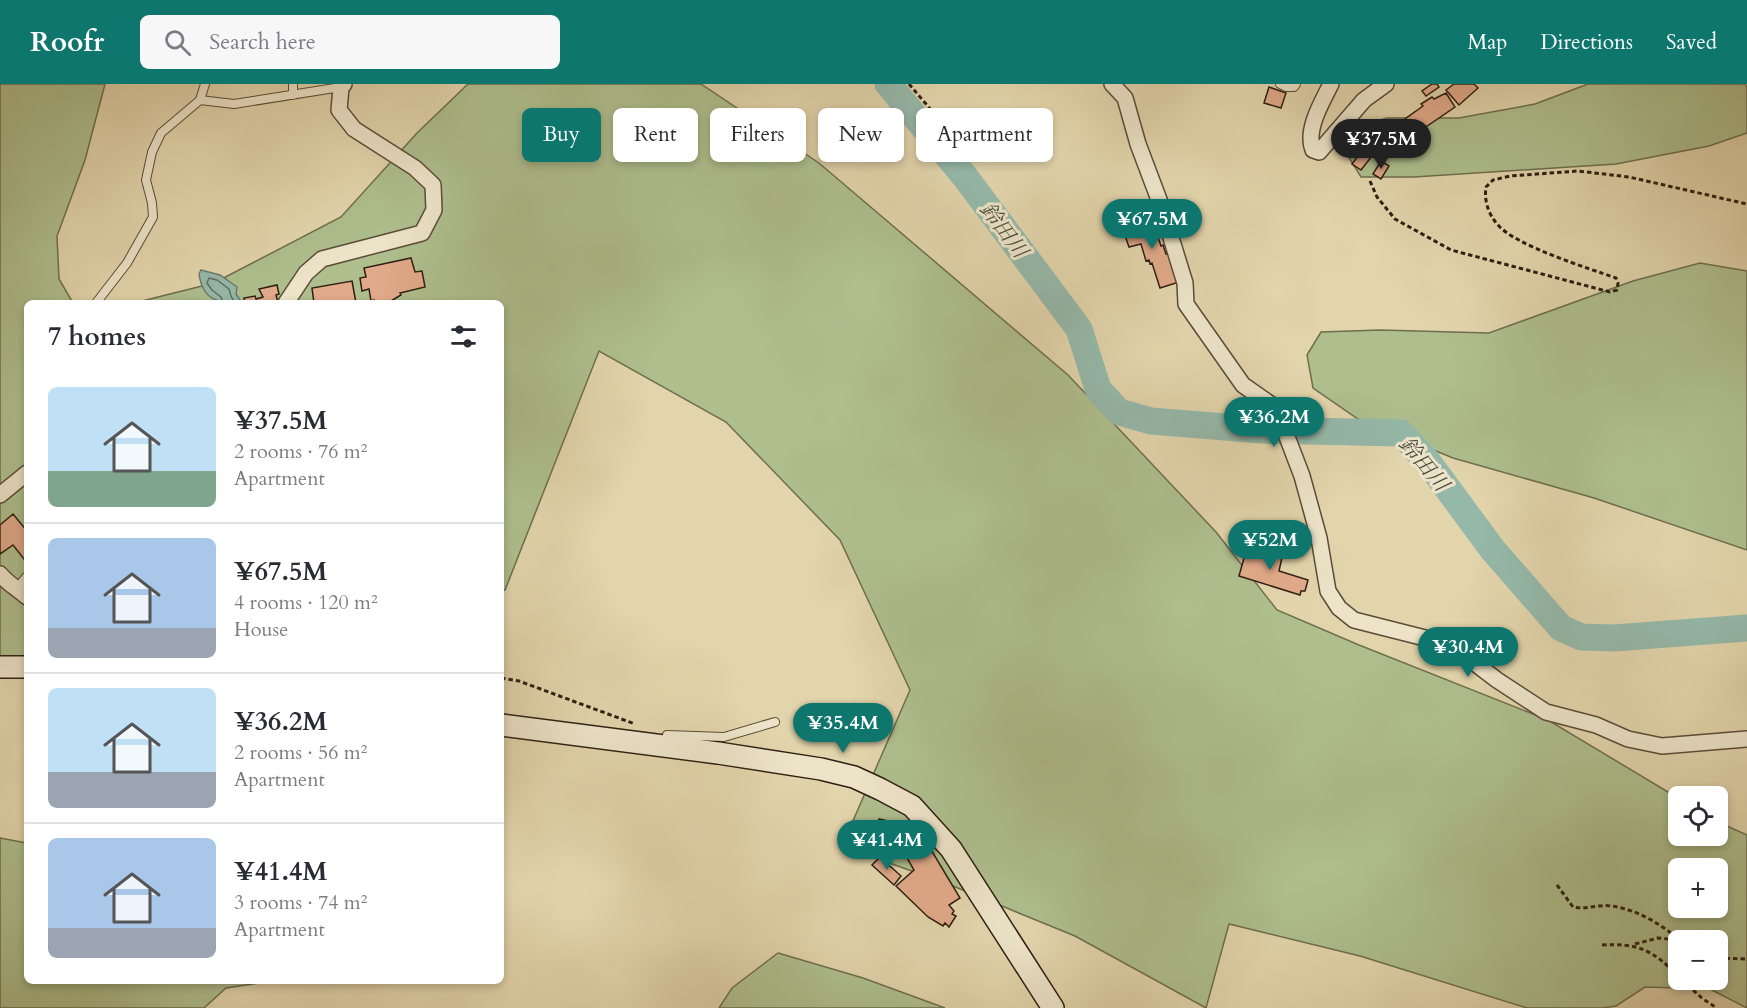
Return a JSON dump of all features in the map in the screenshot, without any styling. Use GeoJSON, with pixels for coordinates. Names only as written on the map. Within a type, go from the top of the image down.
{"type":"FeatureCollection","features":[{"type":"Feature","properties":{"kind":"street"},"geometry":{"type":"LineString","coordinates":[[1112,84],[1125,98],[1138,144],[1161,205],[1185,283],[1186,304],[1243,385],[1276,408],[1302,476],[1320,538],[1328,591],[1339,608],[1354,620],[1425,638],[1459,651],[1497,680],[1546,712],[1596,725],[1628,739],[1662,746],[1747,739]]}},
{"type":"Feature","properties":{"kind":"street"},"geometry":{"type":"LineString","coordinates":[[1331,84],[1320,108],[1310,141],[1313,150],[1319,152],[1364,100],[1386,84]]}},
{"type":"Feature","properties":{"kind":"street"},"geometry":{"type":"LineString","coordinates":[[288,300],[306,273],[322,260],[422,233],[434,210],[434,185],[415,168],[354,129],[339,110],[342,86]]}},
{"type":"Feature","properties":{"kind":"street"},"geometry":{"type":"LineString","coordinates":[[0,495],[24,475]]}},
{"type":"Feature","properties":{"kind":"street"},"geometry":{"type":"LineString","coordinates":[[0,667],[24,667]]}},
{"type":"Feature","properties":{"kind":"street"},"geometry":{"type":"LineString","coordinates":[[504,725],[821,768],[854,777],[912,806],[951,849],[1053,1008]]}},
{"type":"Feature","properties":{"kind":"lane"},"geometry":{"type":"LineString","coordinates":[[98,300],[127,262],[153,217],[146,180],[152,152],[161,133],[200,100],[205,84]]}},
{"type":"Feature","properties":{"kind":"lane"},"geometry":{"type":"LineString","coordinates":[[293,84],[293,95]]}},
{"type":"Feature","properties":{"kind":"lane"},"geometry":{"type":"LineString","coordinates":[[1280,84],[1294,87],[1296,84]]}},
{"type":"Feature","properties":{"kind":"lane"},"geometry":{"type":"LineString","coordinates":[[200,100],[234,104],[342,86]]}},
{"type":"Feature","properties":{"kind":"lane"},"geometry":{"type":"LineString","coordinates":[[666,746],[667,735],[724,737],[775,722]]}},
{"type":"Feature","properties":{"kind":"path"},"geometry":{"type":"LineString","coordinates":[[909,84],[929,108]]}},
{"type":"Feature","properties":{"kind":"path"},"geometry":{"type":"LineString","coordinates":[[1370,181],[1377,197],[1395,219],[1451,250],[1610,292],[1617,290],[1616,278],[1562,259],[1514,237],[1498,225],[1484,199],[1486,187],[1493,180],[1510,176],[1578,171],[1629,177],[1747,204]]}},
{"type":"Feature","properties":{"kind":"path"},"geometry":{"type":"LineString","coordinates":[[504,678],[519,681],[636,724]]}},
{"type":"Feature","properties":{"kind":"path"},"geometry":{"type":"LineString","coordinates":[[1557,885],[1573,907],[1582,909],[1611,906],[1629,911],[1668,931]]}},
{"type":"Feature","properties":{"kind":"path"},"geometry":{"type":"LineString","coordinates":[[1602,945],[1633,945],[1658,938],[1668,939]]}},
{"type":"Feature","properties":{"kind":"path"},"geometry":{"type":"LineString","coordinates":[[1633,945],[1658,957],[1668,966]]}},
{"type":"Feature","properties":{"kind":"path"},"geometry":{"type":"LineString","coordinates":[[1728,958],[1747,959]]}},
{"type":"Feature","properties":{"kind":"path"},"geometry":{"type":"LineString","coordinates":[[1693,990],[1717,1008]]}},
{"type":"Feature","properties":{"kind":"green space"},"geometry":{"type":"Polygon","coordinates":[[[0,84],[105,84],[85,160],[57,236],[59,279],[71,300],[24,300],[24,664],[0,660],[0,84]]]}},
{"type":"Feature","properties":{"kind":"green space"},"geometry":{"type":"Polygon","coordinates":[[[468,84],[701,84],[737,108],[710,108],[710,162],[806,162],[806,154],[819,163],[1068,375],[1216,532],[1277,610],[1548,720],[1668,792],[1668,846],[1728,846],[1728,826],[1747,835],[1747,1008],[1712,990],[1728,990],[1728,930],[1668,930],[1668,988],[1645,987],[1616,1006],[1603,1008],[1527,1008],[1360,956],[1229,924],[1206,1008],[1075,936],[948,884],[842,846],[910,690],[840,540],[726,422],[599,351],[504,590],[504,300],[146,300],[214,283],[341,217],[417,133],[468,84]]]}},
{"type":"Feature","properties":{"kind":"green space"},"geometry":{"type":"Polygon","coordinates":[[[1588,84],[1745,84],[1747,87],[1747,133],[1709,146],[1616,164],[1414,177],[1361,177],[1343,148],[1354,128],[1387,118],[1459,118],[1535,104],[1588,84]]]}},
{"type":"Feature","properties":{"kind":"green space"},"geometry":{"type":"Polygon","coordinates":[[[1700,263],[1747,271],[1747,550],[1594,498],[1453,458],[1358,419],[1313,388],[1307,355],[1321,332],[1380,330],[1489,333],[1633,281],[1700,263]]]}},
{"type":"Feature","properties":{"kind":"green space"},"geometry":{"type":"Polygon","coordinates":[[[0,838],[24,842],[24,984],[253,984],[226,988],[204,1008],[0,1008],[0,838]]]}},
{"type":"Feature","properties":{"kind":"green space"},"geometry":{"type":"Polygon","coordinates":[[[778,953],[863,978],[945,1008],[719,1008],[732,988],[778,953]]]}},
{"type":"Feature","properties":{"kind":"water"},"geometry":{"type":"Polygon","coordinates":[[[201,270],[220,275],[237,287],[236,294],[240,300],[213,299],[204,290],[199,274],[201,270]]]}},
{"type":"Feature","properties":{"kind":"building"},"geometry":{"type":"Polygon","coordinates":[[[1432,84],[1437,84],[1439,87],[1426,96],[1422,91],[1432,84]]]}},
{"type":"Feature","properties":{"kind":"building"},"geometry":{"type":"Polygon","coordinates":[[[1454,84],[1474,84],[1478,88],[1459,105],[1446,90],[1454,84]]]}},
{"type":"Feature","properties":{"kind":"building"},"geometry":{"type":"Polygon","coordinates":[[[1269,87],[1286,93],[1281,108],[1264,103],[1269,87]]]}},
{"type":"Feature","properties":{"kind":"building"},"geometry":{"type":"Polygon","coordinates":[[[1446,93],[1455,107],[1417,133],[1416,131],[1413,134],[1409,128],[1407,130],[1402,123],[1407,120],[1405,119],[1432,97],[1434,99],[1446,93]]]}},
{"type":"Feature","properties":{"kind":"building"},"geometry":{"type":"Polygon","coordinates":[[[1381,125],[1392,133],[1381,149],[1370,141],[1381,125]]]}},
{"type":"Feature","properties":{"kind":"building"},"geometry":{"type":"Polygon","coordinates":[[[1363,149],[1372,156],[1361,170],[1352,164],[1363,149]]]}},
{"type":"Feature","properties":{"kind":"building"},"geometry":{"type":"Polygon","coordinates":[[[1381,161],[1389,166],[1381,179],[1373,174],[1381,161]]]}},
{"type":"Feature","properties":{"kind":"building"},"geometry":{"type":"Polygon","coordinates":[[[1151,217],[1161,246],[1163,245],[1166,254],[1170,253],[1179,282],[1160,288],[1152,263],[1150,264],[1149,260],[1146,261],[1141,244],[1129,247],[1122,227],[1151,217]]]}},
{"type":"Feature","properties":{"kind":"building"},"geometry":{"type":"Polygon","coordinates":[[[411,258],[415,272],[422,271],[425,287],[400,293],[401,295],[393,300],[371,300],[369,289],[362,291],[360,278],[366,277],[364,268],[411,258]]]}},
{"type":"Feature","properties":{"kind":"building"},"geometry":{"type":"Polygon","coordinates":[[[352,281],[355,300],[314,300],[312,288],[352,281]]]}},
{"type":"Feature","properties":{"kind":"building"},"geometry":{"type":"Polygon","coordinates":[[[277,285],[279,294],[276,295],[277,300],[244,300],[244,298],[255,296],[256,299],[263,297],[259,289],[277,285]]]}},
{"type":"Feature","properties":{"kind":"building"},"geometry":{"type":"Polygon","coordinates":[[[13,514],[24,527],[24,559],[13,545],[0,554],[0,525],[13,514]]]}},
{"type":"Feature","properties":{"kind":"building"},"geometry":{"type":"Polygon","coordinates":[[[1256,546],[1283,553],[1279,571],[1308,580],[1305,591],[1301,591],[1300,595],[1239,576],[1247,547],[1255,549],[1256,546]]]}},
{"type":"Feature","properties":{"kind":"building"},"geometry":{"type":"Polygon","coordinates":[[[879,819],[889,821],[880,856],[870,853],[879,819]]]}},
{"type":"Feature","properties":{"kind":"building"},"geometry":{"type":"Polygon","coordinates":[[[924,838],[960,898],[949,905],[954,911],[952,914],[956,916],[949,927],[945,923],[943,926],[928,917],[896,886],[914,870],[903,851],[924,838]]]}},
{"type":"Feature","properties":{"kind":"building"},"geometry":{"type":"Polygon","coordinates":[[[880,857],[901,876],[894,885],[872,865],[880,857]]]}},
{"type":"Feature","properties":{"kind":"waterway","name":"鈴田川"},"geometry":{"type":"LineString","coordinates":[[888,84],[966,178],[1079,329],[1098,389],[1119,412],[1151,421],[1262,430],[1401,433],[1428,462],[1493,550],[1561,628],[1581,637],[1614,638],[1747,628]]}}]}
